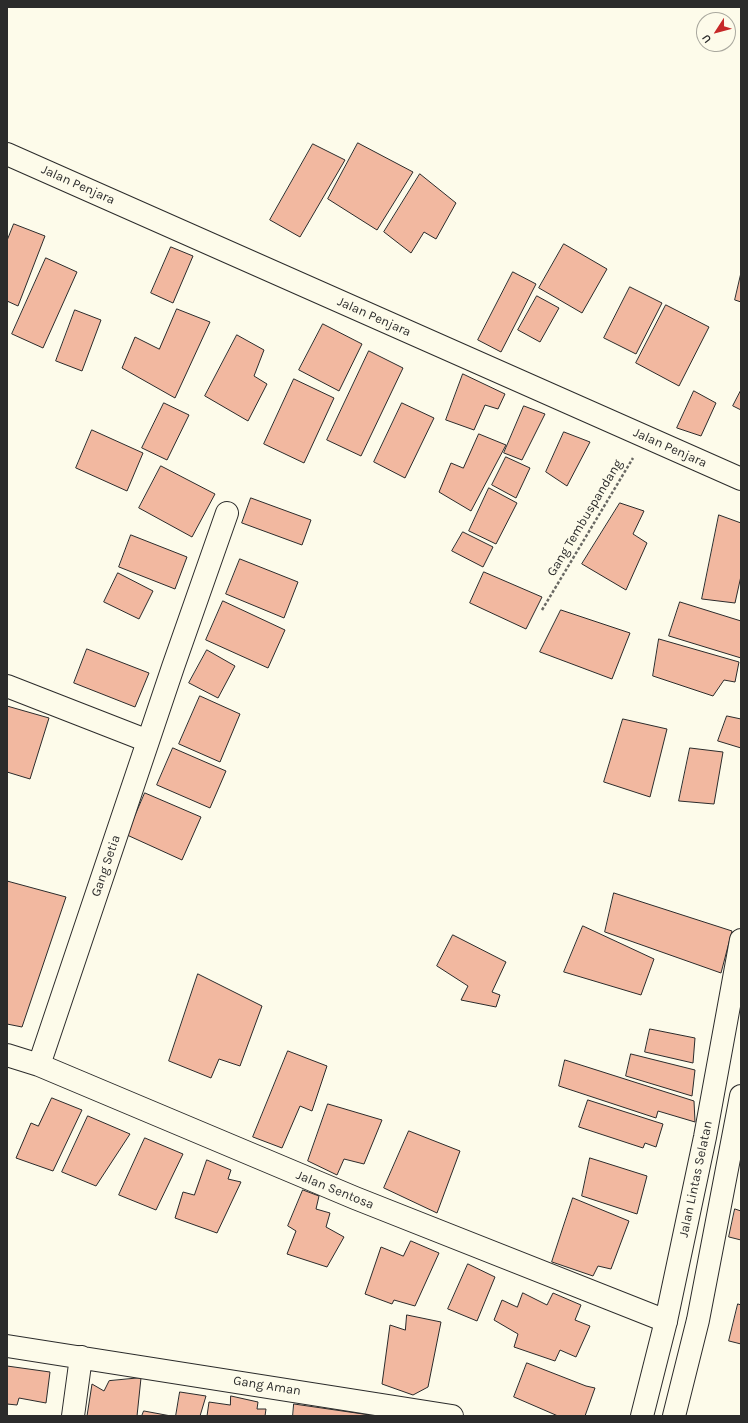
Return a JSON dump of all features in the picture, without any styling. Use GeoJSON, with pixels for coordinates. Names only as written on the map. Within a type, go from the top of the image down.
{"type":"FeatureCollection","features":[{"type":"Feature","properties":{"kind":"main road","name":"Jalan Penjara"},"geometry":{"type":"LineString","coordinates":[[7,154],[741,479]]}},
{"type":"Feature","properties":{"kind":"main road","name":"Gang Setia"},"geometry":{"type":"LineString","coordinates":[[39,1065],[173,667],[227,513]]}},
{"type":"Feature","properties":{"kind":"main road"},"geometry":{"type":"LineString","coordinates":[[7,686],[148,741]]}},
{"type":"Feature","properties":{"kind":"main road","name":"Jalan Lintas Selatan"},"geometry":{"type":"LineString","coordinates":[[642,1416],[666,1320],[705,1137],[734,1022],[741,940]]}},
{"type":"Feature","properties":{"kind":"main road","name":"Jalan Sentosa"},"geometry":{"type":"LineString","coordinates":[[7,1055],[39,1065],[355,1198],[666,1320]]}},
{"type":"Feature","properties":{"kind":"main road"},"geometry":{"type":"LineString","coordinates":[[675,1416],[698,1320],[741,1096]]}},
{"type":"Feature","properties":{"kind":"main road","name":"Gang Aman"},"geometry":{"type":"LineString","coordinates":[[7,1346],[452,1416]]}},
{"type":"Feature","properties":{"kind":"main road"},"geometry":{"type":"LineString","coordinates":[[73,1416],[81,1357]]}},
{"type":"Feature","properties":{"kind":"path","name":"Gang Tembuspandang"},"geometry":{"type":"LineString","coordinates":[[542,610],[645,437]]}},
{"type":"Feature","properties":{"kind":"building"},"geometry":{"type":"Polygon","coordinates":[[[358,143],[413,172],[377,230],[328,199],[358,143]]]}},
{"type":"Feature","properties":{"kind":"building"},"geometry":{"type":"Polygon","coordinates":[[[313,144],[345,160],[300,237],[270,220],[313,144]]]}},
{"type":"Feature","properties":{"kind":"building"},"geometry":{"type":"Polygon","coordinates":[[[420,174],[456,203],[436,239],[424,232],[411,253],[384,232],[420,174]]]}},
{"type":"Feature","properties":{"kind":"building"},"geometry":{"type":"Polygon","coordinates":[[[14,224],[45,236],[18,306],[7,301],[7,241],[14,224]]]}},
{"type":"Feature","properties":{"kind":"building"},"geometry":{"type":"Polygon","coordinates":[[[564,244],[607,269],[582,313],[539,288],[564,244]]]}},
{"type":"Feature","properties":{"kind":"building"},"geometry":{"type":"Polygon","coordinates":[[[171,247],[193,256],[173,303],[151,293],[171,247]]]}},
{"type":"Feature","properties":{"kind":"building"},"geometry":{"type":"Polygon","coordinates":[[[46,258],[77,272],[43,348],[12,334],[46,258]]]}},
{"type":"Feature","properties":{"kind":"building"},"geometry":{"type":"Polygon","coordinates":[[[513,272],[536,284],[501,352],[478,340],[513,272]]]}},
{"type":"Feature","properties":{"kind":"building"},"geometry":{"type":"Polygon","coordinates":[[[741,273],[741,302],[735,300],[741,273]]]}},
{"type":"Feature","properties":{"kind":"building"},"geometry":{"type":"Polygon","coordinates":[[[630,287],[662,303],[636,354],[604,338],[630,287]]]}},
{"type":"Feature","properties":{"kind":"building"},"geometry":{"type":"Polygon","coordinates":[[[537,296],[559,308],[540,342],[518,330],[537,296]]]}},
{"type":"Feature","properties":{"kind":"building"},"geometry":{"type":"Polygon","coordinates":[[[666,305],[709,327],[679,386],[636,363],[666,305]]]}},
{"type":"Feature","properties":{"kind":"building"},"geometry":{"type":"Polygon","coordinates":[[[177,309],[210,322],[175,398],[122,368],[135,337],[159,349],[177,309]]]}},
{"type":"Feature","properties":{"kind":"building"},"geometry":{"type":"Polygon","coordinates":[[[75,310],[101,320],[82,371],[56,361],[75,310]]]}},
{"type":"Feature","properties":{"kind":"building"},"geometry":{"type":"Polygon","coordinates":[[[323,324],[362,344],[339,391],[299,370],[323,324]]]}},
{"type":"Feature","properties":{"kind":"building"},"geometry":{"type":"Polygon","coordinates":[[[237,335],[264,350],[254,376],[267,384],[248,421],[205,396],[237,335]]]}},
{"type":"Feature","properties":{"kind":"building"},"geometry":{"type":"Polygon","coordinates":[[[369,351],[403,368],[361,456],[327,440],[369,351]]]}},
{"type":"Feature","properties":{"kind":"building"},"geometry":{"type":"Polygon","coordinates":[[[463,374],[505,394],[498,409],[485,405],[474,430],[446,420],[463,374]]]}},
{"type":"Feature","properties":{"kind":"building"},"geometry":{"type":"Polygon","coordinates":[[[294,379],[334,398],[304,463],[264,444],[294,379]]]}},
{"type":"Feature","properties":{"kind":"building"},"geometry":{"type":"Polygon","coordinates":[[[741,390],[741,410],[733,406],[741,390]]]}},
{"type":"Feature","properties":{"kind":"building"},"geometry":{"type":"Polygon","coordinates":[[[694,391],[716,403],[701,436],[677,428],[694,391]]]}},
{"type":"Feature","properties":{"kind":"building"},"geometry":{"type":"Polygon","coordinates":[[[164,403],[189,415],[167,460],[142,448],[164,403]]]}},
{"type":"Feature","properties":{"kind":"building"},"geometry":{"type":"Polygon","coordinates":[[[402,403],[434,418],[405,478],[374,462],[402,403]]]}},
{"type":"Feature","properties":{"kind":"building"},"geometry":{"type":"Polygon","coordinates":[[[524,406],[545,414],[522,460],[504,453],[524,406]]]}},
{"type":"Feature","properties":{"kind":"building"},"geometry":{"type":"Polygon","coordinates":[[[92,430],[143,453],[127,491],[76,468],[92,430]]]}},
{"type":"Feature","properties":{"kind":"building"},"geometry":{"type":"Polygon","coordinates":[[[564,432],[590,442],[567,486],[546,472],[564,432]]]}},
{"type":"Feature","properties":{"kind":"building"},"geometry":{"type":"Polygon","coordinates":[[[479,434],[506,445],[471,511],[439,492],[451,463],[463,468],[479,434]]]}},
{"type":"Feature","properties":{"kind":"building"},"geometry":{"type":"Polygon","coordinates":[[[506,457],[530,468],[516,498],[492,485],[506,457]]]}},
{"type":"Feature","properties":{"kind":"building"},"geometry":{"type":"Polygon","coordinates":[[[161,466],[215,494],[192,537],[139,508],[161,466]]]}},
{"type":"Feature","properties":{"kind":"building"},"geometry":{"type":"Polygon","coordinates":[[[489,488],[517,503],[496,544],[469,531],[489,488]]]}},
{"type":"Feature","properties":{"kind":"building"},"geometry":{"type":"Polygon","coordinates":[[[251,498],[311,520],[302,545],[242,523],[251,498]]]}},
{"type":"Feature","properties":{"kind":"building"},"geometry":{"type":"Polygon","coordinates":[[[620,503],[644,511],[633,534],[647,543],[626,590],[582,564],[620,503]]]}},
{"type":"Feature","properties":{"kind":"building"},"geometry":{"type":"Polygon","coordinates":[[[719,515],[741,523],[741,576],[735,603],[702,599],[719,515]]]}},
{"type":"Feature","properties":{"kind":"building"},"geometry":{"type":"Polygon","coordinates":[[[463,532],[493,547],[483,567],[452,551],[463,532]]]}},
{"type":"Feature","properties":{"kind":"building"},"geometry":{"type":"Polygon","coordinates":[[[131,535],[187,557],[175,589],[119,567],[131,535]]]}},
{"type":"Feature","properties":{"kind":"building"},"geometry":{"type":"Polygon","coordinates":[[[240,559],[298,582],[284,618],[226,594],[240,559]]]}},
{"type":"Feature","properties":{"kind":"building"},"geometry":{"type":"Polygon","coordinates":[[[484,572],[542,597],[526,629],[470,603],[484,572]]]}},
{"type":"Feature","properties":{"kind":"building"},"geometry":{"type":"Polygon","coordinates":[[[118,573],[153,591],[139,619],[104,602],[118,573]]]}},
{"type":"Feature","properties":{"kind":"building"},"geometry":{"type":"Polygon","coordinates":[[[223,601],[285,630],[268,668],[206,640],[223,601]]]}},
{"type":"Feature","properties":{"kind":"building"},"geometry":{"type":"Polygon","coordinates":[[[680,602],[741,621],[741,658],[669,636],[680,602]]]}},
{"type":"Feature","properties":{"kind":"building"},"geometry":{"type":"Polygon","coordinates":[[[561,610],[630,633],[612,679],[540,652],[561,610]]]}},
{"type":"Feature","properties":{"kind":"building"},"geometry":{"type":"Polygon","coordinates":[[[659,639],[739,662],[735,682],[724,680],[713,696],[653,676],[659,639]]]}},
{"type":"Feature","properties":{"kind":"building"},"geometry":{"type":"Polygon","coordinates":[[[87,649],[149,673],[135,707],[74,683],[87,649]]]}},
{"type":"Feature","properties":{"kind":"building"},"geometry":{"type":"Polygon","coordinates":[[[207,650],[235,666],[218,698],[189,683],[207,650]]]}},
{"type":"Feature","properties":{"kind":"building"},"geometry":{"type":"Polygon","coordinates":[[[200,696],[240,714],[220,762],[179,744],[200,696]]]}},
{"type":"Feature","properties":{"kind":"building"},"geometry":{"type":"Polygon","coordinates":[[[7,706],[49,718],[30,779],[7,772],[7,706]]]}},
{"type":"Feature","properties":{"kind":"building"},"geometry":{"type":"Polygon","coordinates":[[[727,716],[741,719],[741,748],[718,741],[727,716]]]}},
{"type":"Feature","properties":{"kind":"building"},"geometry":{"type":"Polygon","coordinates":[[[623,719],[667,729],[650,797],[604,782],[623,719]]]}},
{"type":"Feature","properties":{"kind":"building"},"geometry":{"type":"Polygon","coordinates":[[[173,748],[226,771],[210,808],[157,785],[173,748]]]}},
{"type":"Feature","properties":{"kind":"building"},"geometry":{"type":"Polygon","coordinates":[[[690,748],[723,752],[714,804],[679,801],[690,748]]]}},
{"type":"Feature","properties":{"kind":"building"},"geometry":{"type":"Polygon","coordinates":[[[145,793],[201,817],[182,860],[127,835],[145,793]]]}},
{"type":"Feature","properties":{"kind":"building"},"geometry":{"type":"Polygon","coordinates":[[[7,881],[66,897],[22,1027],[7,1024],[7,881]]]}},
{"type":"Feature","properties":{"kind":"building"},"geometry":{"type":"Polygon","coordinates":[[[614,893],[732,931],[721,973],[605,932],[614,893]]]}},
{"type":"Feature","properties":{"kind":"building"},"geometry":{"type":"Polygon","coordinates":[[[583,926],[654,959],[641,995],[564,972],[583,926]]]}},
{"type":"Feature","properties":{"kind":"building"},"geometry":{"type":"Polygon","coordinates":[[[453,935],[506,962],[492,992],[500,995],[496,1007],[461,1000],[468,986],[437,966],[453,935]]]}},
{"type":"Feature","properties":{"kind":"building"},"geometry":{"type":"Polygon","coordinates":[[[198,974],[262,1006],[240,1066],[219,1059],[211,1078],[169,1061],[198,974]]]}},
{"type":"Feature","properties":{"kind":"building"},"geometry":{"type":"Polygon","coordinates":[[[650,1029],[695,1038],[693,1063],[645,1052],[650,1029]]]}},
{"type":"Feature","properties":{"kind":"building"},"geometry":{"type":"Polygon","coordinates":[[[288,1051],[327,1066],[312,1111],[300,1106],[282,1148],[253,1137],[288,1051]]]}},
{"type":"Feature","properties":{"kind":"building"},"geometry":{"type":"Polygon","coordinates":[[[631,1054],[695,1070],[692,1096],[626,1076],[631,1054]]]}},
{"type":"Feature","properties":{"kind":"building"},"geometry":{"type":"Polygon","coordinates":[[[565,1060],[694,1101],[695,1122],[658,1111],[656,1118],[559,1086],[565,1060]]]}},
{"type":"Feature","properties":{"kind":"building"},"geometry":{"type":"Polygon","coordinates":[[[52,1098],[82,1110],[53,1171],[16,1158],[31,1123],[38,1126],[52,1098]]]}},
{"type":"Feature","properties":{"kind":"building"},"geometry":{"type":"Polygon","coordinates":[[[588,1100],[663,1124],[656,1147],[645,1143],[643,1148],[579,1127],[588,1100]]]}},
{"type":"Feature","properties":{"kind":"building"},"geometry":{"type":"Polygon","coordinates":[[[328,1104],[382,1120],[364,1164],[344,1159],[337,1175],[308,1161],[328,1104]]]}},
{"type":"Feature","properties":{"kind":"building"},"geometry":{"type":"Polygon","coordinates":[[[88,1116],[130,1134],[96,1186],[62,1172],[88,1116]]]}},
{"type":"Feature","properties":{"kind":"building"},"geometry":{"type":"Polygon","coordinates":[[[409,1131],[460,1151],[437,1213],[384,1188],[409,1131]]]}},
{"type":"Feature","properties":{"kind":"building"},"geometry":{"type":"Polygon","coordinates":[[[145,1138],[183,1154],[156,1210],[119,1195],[145,1138]]]}},
{"type":"Feature","properties":{"kind":"building"},"geometry":{"type":"Polygon","coordinates":[[[590,1158],[647,1176],[637,1214],[582,1196],[590,1158]]]}},
{"type":"Feature","properties":{"kind":"building"},"geometry":{"type":"Polygon","coordinates":[[[207,1160],[231,1170],[228,1179],[241,1182],[217,1233],[175,1218],[183,1192],[194,1195],[207,1160]]]}},
{"type":"Feature","properties":{"kind":"building"},"geometry":{"type":"Polygon","coordinates":[[[303,1190],[319,1196],[316,1209],[330,1213],[326,1227],[344,1237],[327,1267],[287,1254],[296,1231],[288,1226],[303,1190]]]}},
{"type":"Feature","properties":{"kind":"building"},"geometry":{"type":"Polygon","coordinates":[[[573,1198],[629,1221],[611,1269],[598,1266],[593,1276],[552,1262],[573,1198]]]}},
{"type":"Feature","properties":{"kind":"building"},"geometry":{"type":"Polygon","coordinates":[[[735,1209],[741,1211],[741,1240],[729,1237],[735,1209]]]}},
{"type":"Feature","properties":{"kind":"building"},"geometry":{"type":"Polygon","coordinates":[[[411,1241],[439,1253],[415,1306],[394,1300],[392,1304],[365,1294],[381,1247],[403,1256],[411,1241]]]}},
{"type":"Feature","properties":{"kind":"building"},"geometry":{"type":"Polygon","coordinates":[[[468,1264],[495,1277],[477,1321],[448,1309],[468,1264]]]}},
{"type":"Feature","properties":{"kind":"building"},"geometry":{"type":"Polygon","coordinates":[[[523,1293],[547,1305],[553,1293],[581,1305],[575,1320],[590,1326],[576,1357],[560,1350],[555,1361],[514,1347],[518,1334],[494,1320],[502,1300],[517,1307],[523,1293]]]}},
{"type":"Feature","properties":{"kind":"building"},"geometry":{"type":"Polygon","coordinates":[[[738,1304],[741,1305],[741,1344],[729,1341],[738,1304]]]}},
{"type":"Feature","properties":{"kind":"building"},"geometry":{"type":"Polygon","coordinates":[[[407,1315],[441,1322],[428,1387],[413,1395],[382,1384],[390,1325],[405,1330],[407,1315]]]}},
{"type":"Feature","properties":{"kind":"building"},"geometry":{"type":"Polygon","coordinates":[[[527,1363],[586,1386],[595,1388],[585,1416],[558,1416],[514,1397],[527,1363]]]}},
{"type":"Feature","properties":{"kind":"building"},"geometry":{"type":"Polygon","coordinates":[[[7,1366],[50,1372],[46,1403],[19,1398],[17,1405],[7,1404],[7,1366]]]}},
{"type":"Feature","properties":{"kind":"building"},"geometry":{"type":"Polygon","coordinates":[[[141,1378],[137,1416],[87,1416],[92,1384],[104,1391],[109,1381],[141,1378]]]}},
{"type":"Feature","properties":{"kind":"building"},"geometry":{"type":"Polygon","coordinates":[[[180,1392],[206,1396],[200,1416],[176,1416],[180,1392]]]}},
{"type":"Feature","properties":{"kind":"building"},"geometry":{"type":"Polygon","coordinates":[[[231,1396],[258,1402],[257,1409],[266,1409],[265,1416],[207,1416],[209,1402],[230,1405],[231,1396]]]}},
{"type":"Feature","properties":{"kind":"building"},"geometry":{"type":"Polygon","coordinates":[[[294,1404],[377,1416],[293,1416],[294,1404]]]}},
{"type":"Feature","properties":{"kind":"building"},"geometry":{"type":"Polygon","coordinates":[[[144,1411],[171,1416],[142,1416],[144,1411]]]}}]}
